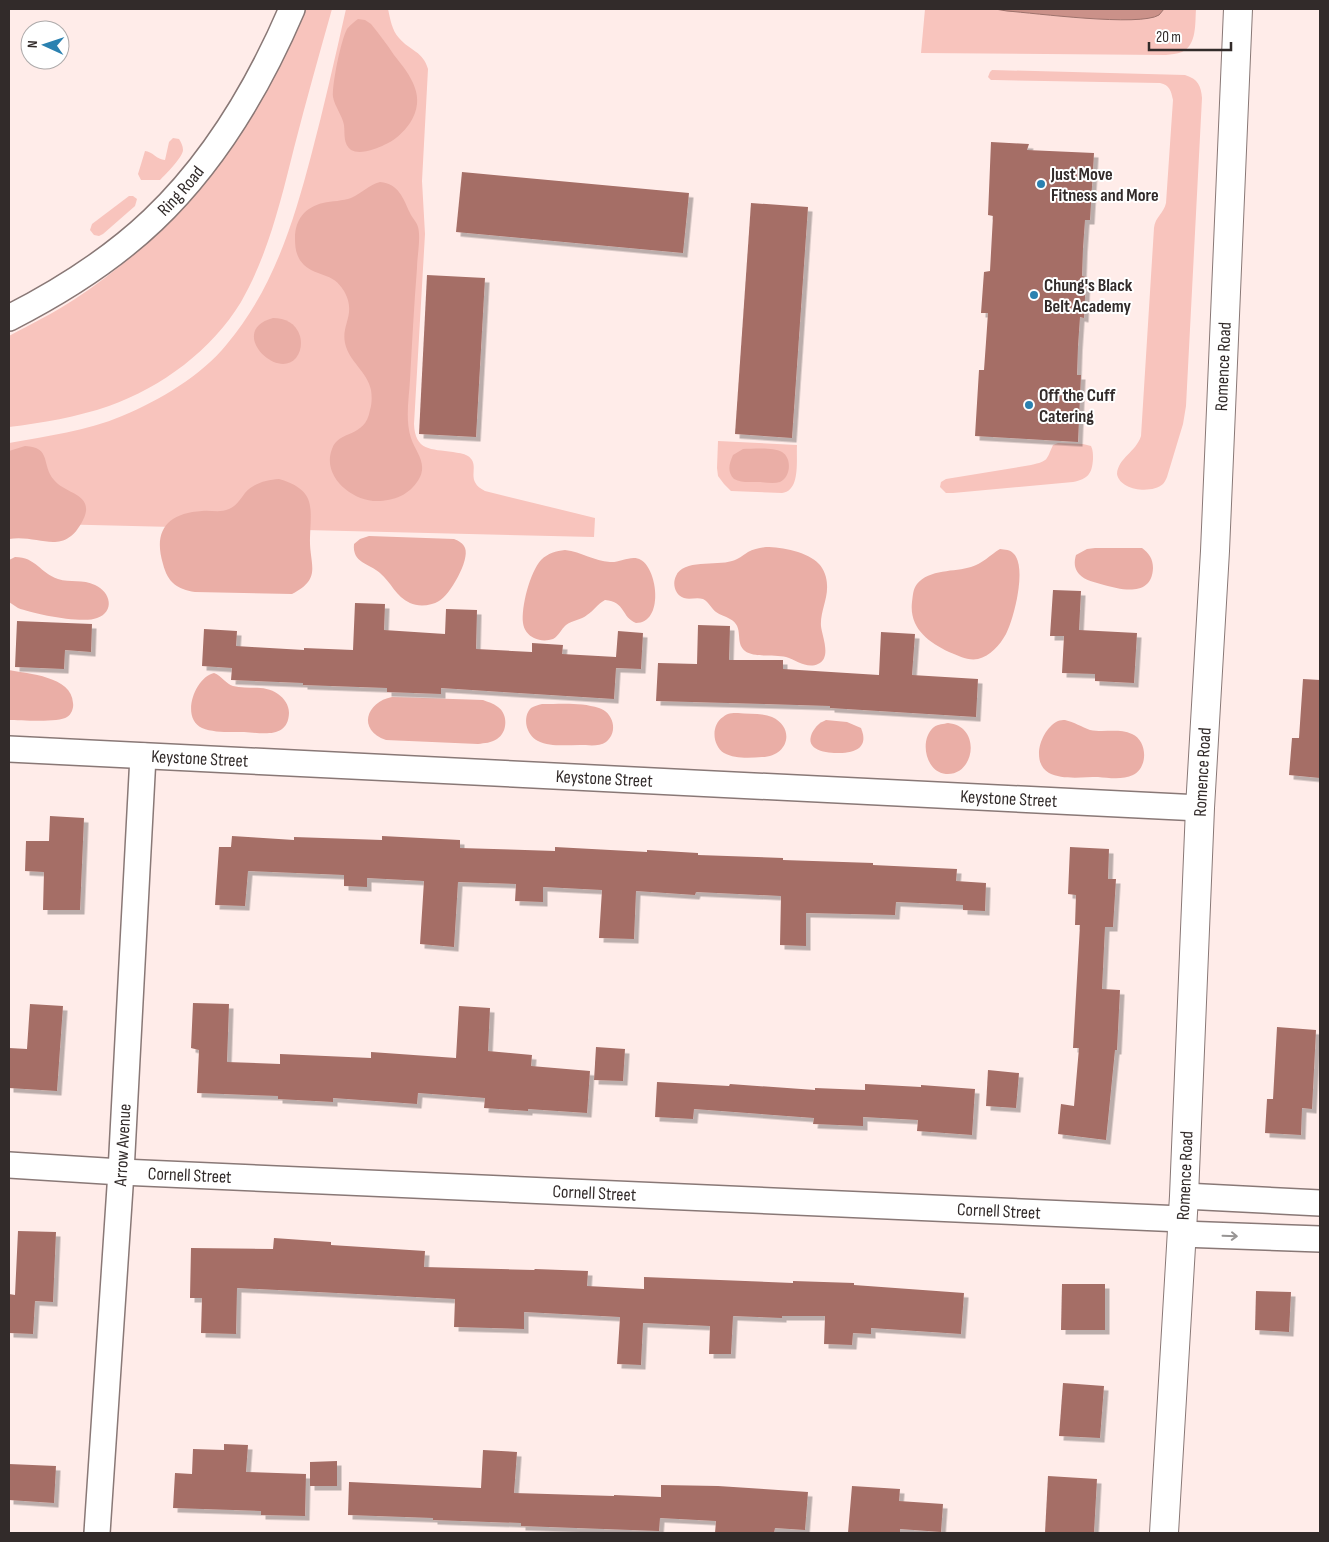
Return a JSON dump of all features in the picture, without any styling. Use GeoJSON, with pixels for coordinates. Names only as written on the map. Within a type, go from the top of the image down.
{"type":"FeatureCollection","features":[{"type":"Feature","properties":{"kind":"street","name":"Ring Road"},"geometry":{"type":"LineString","coordinates":[[9,318],[77,280],[136,235],[169,204],[217,146],[251,91],[292,9]]}},
{"type":"Feature","properties":{"kind":"street","name":"Romence Road"},"geometry":{"type":"LineString","coordinates":[[1164,1533],[1182,1216],[1200,808],[1215,551],[1238,9]]}},
{"type":"Feature","properties":{"kind":"street","name":"Keystone Street"},"geometry":{"type":"LineString","coordinates":[[9,749],[1200,808]]}},
{"type":"Feature","properties":{"kind":"street","name":"Arrow Avenue"},"geometry":{"type":"LineString","coordinates":[[97,1533],[121,1172],[143,756]]}},
{"type":"Feature","properties":{"kind":"street","name":"Cornell Street"},"geometry":{"type":"LineString","coordinates":[[9,1165],[121,1172],[1182,1216]]}},
{"type":"Feature","properties":{"kind":"street"},"geometry":{"type":"LineString","coordinates":[[1182,1216],[1320,1203]]}},
{"type":"Feature","properties":{"kind":"street"},"geometry":{"type":"LineString","coordinates":[[1182,1216],[1320,1239]]}},
{"type":"Feature","properties":{"kind":"shaded area"},"geometry":{"type":"Polygon","coordinates":[[[305,9],[332,9],[273,227],[250,284],[241,302],[229,319],[216,336],[184,365],[129,398],[97,410],[9,427],[9,336],[75,299],[113,271],[149,241],[182,208],[240,134],[265,94],[287,52],[305,9]]]}},
{"type":"Feature","properties":{"kind":"shaded area"},"geometry":{"type":"Polygon","coordinates":[[[346,9],[388,9],[397,35],[423,58],[428,69],[422,181],[425,234],[414,424],[417,439],[421,444],[431,449],[468,456],[472,460],[475,482],[485,491],[595,518],[594,537],[9,523],[9,443],[95,426],[122,416],[165,395],[192,377],[217,356],[243,323],[269,278],[289,231],[311,156],[346,9]]]}},
{"type":"Feature","properties":{"kind":"shaded area"},"geometry":{"type":"Polygon","coordinates":[[[925,9],[1196,9],[1193,39],[1187,49],[1176,54],[1166,55],[921,53],[925,9]]]}},
{"type":"Feature","properties":{"kind":"shaded area"},"geometry":{"type":"Polygon","coordinates":[[[995,9],[1164,9],[1159,15],[1148,18],[1110,20],[995,9]]]}},
{"type":"Feature","properties":{"kind":"shaded area"},"geometry":{"type":"Polygon","coordinates":[[[358,19],[365,20],[371,24],[383,39],[411,79],[417,96],[415,113],[405,130],[388,143],[368,151],[359,152],[348,148],[343,121],[333,97],[335,73],[345,35],[347,29],[358,19]]]}},
{"type":"Feature","properties":{"kind":"shaded area"},"geometry":{"type":"Polygon","coordinates":[[[992,70],[1185,75],[1196,81],[1200,87],[1202,98],[1186,406],[1183,424],[1167,477],[1164,483],[1158,487],[1144,490],[1130,487],[1119,480],[1117,474],[1120,464],[1139,442],[1141,436],[1154,228],[1166,203],[1173,100],[1171,91],[1166,85],[1160,83],[991,80],[988,77],[992,70]]]}},
{"type":"Feature","properties":{"kind":"shaded area"},"geometry":{"type":"Polygon","coordinates":[[[173,138],[179,139],[183,147],[177,161],[160,180],[141,180],[138,174],[145,151],[150,152],[159,159],[165,160],[169,142],[173,138]]]}},
{"type":"Feature","properties":{"kind":"shaded area"},"geometry":{"type":"Polygon","coordinates":[[[380,182],[396,189],[417,223],[419,231],[408,416],[409,431],[420,457],[422,472],[417,483],[403,495],[380,501],[360,498],[350,493],[335,478],[331,469],[330,459],[335,443],[358,430],[367,419],[371,405],[371,390],[366,377],[350,356],[345,343],[344,336],[349,313],[348,299],[340,285],[330,278],[309,269],[299,259],[295,245],[295,231],[302,215],[311,208],[323,203],[351,198],[380,182]]]}},
{"type":"Feature","properties":{"kind":"shaded area"},"geometry":{"type":"Polygon","coordinates":[[[129,196],[137,199],[135,206],[103,234],[99,236],[94,235],[90,230],[92,224],[129,196]]]}},
{"type":"Feature","properties":{"kind":"shaded area"},"geometry":{"type":"Polygon","coordinates":[[[273,318],[290,322],[300,336],[299,353],[296,358],[287,363],[278,363],[268,359],[255,342],[254,333],[260,324],[273,318]]]}},
{"type":"Feature","properties":{"kind":"shaded area"},"geometry":{"type":"Polygon","coordinates":[[[718,441],[797,445],[796,474],[792,487],[782,493],[731,491],[718,476],[718,441]]]}},
{"type":"Feature","properties":{"kind":"shaded area"},"geometry":{"type":"Polygon","coordinates":[[[1058,443],[1091,446],[1093,454],[1092,464],[1090,472],[1086,477],[1073,482],[953,493],[946,493],[940,487],[941,482],[946,479],[1031,465],[1044,461],[1048,457],[1053,445],[1058,443]]]}},
{"type":"Feature","properties":{"kind":"shaded area"},"geometry":{"type":"Polygon","coordinates":[[[25,446],[33,447],[43,453],[54,480],[78,496],[86,505],[83,520],[76,532],[68,538],[50,542],[20,538],[9,539],[9,451],[25,446]]]}},
{"type":"Feature","properties":{"kind":"shaded area"},"geometry":{"type":"Polygon","coordinates":[[[743,449],[768,449],[782,452],[789,463],[788,472],[784,480],[774,483],[745,482],[734,479],[729,468],[730,462],[733,455],[743,449]]]}},
{"type":"Feature","properties":{"kind":"shaded area"},"geometry":{"type":"Polygon","coordinates":[[[279,479],[300,488],[309,501],[312,570],[308,582],[302,588],[292,594],[195,592],[174,584],[165,571],[160,552],[162,533],[172,520],[190,512],[229,509],[256,484],[279,479]]]}},
{"type":"Feature","properties":{"kind":"shaded area"},"geometry":{"type":"Polygon","coordinates":[[[369,536],[454,539],[461,542],[464,546],[465,560],[453,585],[439,601],[428,605],[413,604],[401,597],[380,573],[358,559],[354,550],[354,544],[360,539],[369,536]]]}},
{"type":"Feature","properties":{"kind":"shaded area"},"geometry":{"type":"Polygon","coordinates":[[[766,547],[802,553],[814,560],[824,571],[827,590],[821,626],[825,657],[818,664],[802,664],[786,657],[759,655],[745,651],[740,643],[737,626],[734,622],[716,612],[703,599],[681,597],[675,589],[674,582],[676,576],[685,567],[732,561],[752,550],[766,547]]]}},
{"type":"Feature","properties":{"kind":"shaded area"},"geometry":{"type":"Polygon","coordinates":[[[1142,548],[1149,554],[1153,568],[1147,584],[1135,589],[1127,589],[1111,587],[1084,578],[1077,572],[1075,567],[1076,555],[1087,549],[1142,548]]]}},
{"type":"Feature","properties":{"kind":"shaded area"},"geometry":{"type":"Polygon","coordinates":[[[1000,549],[1009,550],[1014,554],[1018,561],[1019,570],[1018,593],[1015,605],[1009,627],[1001,642],[987,655],[978,659],[971,659],[949,652],[927,639],[917,627],[912,611],[913,592],[917,584],[922,579],[935,573],[975,566],[1000,549]]]}},
{"type":"Feature","properties":{"kind":"shaded area"},"geometry":{"type":"Polygon","coordinates":[[[565,550],[604,561],[614,562],[630,558],[641,560],[647,566],[654,584],[654,606],[651,615],[645,621],[636,623],[617,604],[605,600],[585,617],[566,625],[553,639],[541,640],[530,635],[524,628],[523,608],[533,573],[537,565],[546,556],[565,550]]]}},
{"type":"Feature","properties":{"kind":"shaded area"},"geometry":{"type":"Polygon","coordinates":[[[15,557],[33,562],[58,579],[86,582],[95,585],[105,592],[109,602],[107,611],[97,618],[81,620],[35,613],[18,608],[9,602],[9,560],[15,557]]]}},
{"type":"Feature","properties":{"kind":"shaded area"},"geometry":{"type":"Polygon","coordinates":[[[9,670],[48,678],[65,687],[71,694],[73,703],[70,715],[56,720],[9,720],[9,670]]]}},
{"type":"Feature","properties":{"kind":"shaded area"},"geometry":{"type":"Polygon","coordinates":[[[214,673],[233,686],[268,689],[280,696],[286,702],[289,710],[288,721],[284,727],[273,733],[217,731],[207,730],[195,723],[191,707],[196,690],[207,676],[214,673]]]}},
{"type":"Feature","properties":{"kind":"shaded area"},"geometry":{"type":"Polygon","coordinates":[[[392,697],[483,700],[494,704],[501,710],[505,718],[505,728],[497,739],[478,744],[386,740],[371,730],[368,717],[376,704],[392,697]]]}},
{"type":"Feature","properties":{"kind":"shaded area"},"geometry":{"type":"Polygon","coordinates":[[[542,704],[578,704],[604,710],[613,723],[610,738],[603,744],[597,745],[553,745],[538,741],[528,730],[526,721],[531,708],[542,704]]]}},
{"type":"Feature","properties":{"kind":"shaded area"},"geometry":{"type":"Polygon","coordinates":[[[738,713],[759,714],[772,717],[780,722],[786,734],[786,741],[783,747],[771,756],[762,757],[738,757],[724,753],[715,740],[716,725],[726,715],[738,713]]]}},
{"type":"Feature","properties":{"kind":"shaded area"},"geometry":{"type":"Polygon","coordinates":[[[826,720],[847,722],[861,728],[863,740],[859,748],[851,752],[839,753],[818,750],[814,747],[810,739],[812,733],[821,722],[826,720]]]}},
{"type":"Feature","properties":{"kind":"shaded area"},"geometry":{"type":"Polygon","coordinates":[[[1065,720],[1090,730],[1122,731],[1137,737],[1141,742],[1144,754],[1138,772],[1129,777],[1120,778],[1079,778],[1049,773],[1043,768],[1040,761],[1040,746],[1052,725],[1065,720]]]}},
{"type":"Feature","properties":{"kind":"shaded area"},"geometry":{"type":"Polygon","coordinates":[[[948,723],[959,726],[966,733],[970,741],[971,750],[968,760],[963,767],[956,773],[946,774],[933,768],[926,754],[926,747],[929,732],[934,727],[948,723]]]}},
{"type":"Feature","properties":{"kind":"building"},"geometry":{"type":"Polygon","coordinates":[[[991,142],[1029,144],[1027,150],[1094,153],[1090,220],[1085,220],[1083,248],[1082,276],[1086,277],[1084,318],[1080,317],[1078,346],[1077,375],[1081,375],[1078,442],[975,436],[979,370],[984,370],[988,313],[981,313],[984,272],[990,271],[993,216],[988,215],[991,142]]]}},
{"type":"Feature","properties":{"kind":"building"},"geometry":{"type":"Polygon","coordinates":[[[462,172],[689,193],[683,253],[456,232],[462,172]]]}},
{"type":"Feature","properties":{"kind":"building"},"geometry":{"type":"Polygon","coordinates":[[[751,203],[808,207],[792,438],[735,434],[751,203]]]}},
{"type":"Feature","properties":{"kind":"building"},"geometry":{"type":"Polygon","coordinates":[[[427,275],[485,278],[476,437],[419,434],[427,275]]]}},
{"type":"Feature","properties":{"kind":"building"},"geometry":{"type":"Polygon","coordinates":[[[1053,590],[1081,591],[1079,630],[1137,633],[1134,683],[1095,681],[1095,674],[1062,673],[1064,636],[1050,636],[1053,590]]]}},
{"type":"Feature","properties":{"kind":"building"},"geometry":{"type":"Polygon","coordinates":[[[355,603],[385,604],[384,630],[445,634],[446,609],[477,610],[476,649],[532,652],[532,643],[563,645],[562,654],[616,657],[618,631],[643,633],[641,669],[616,668],[614,699],[441,688],[441,694],[387,692],[387,688],[231,680],[232,668],[202,666],[204,629],[237,631],[236,646],[304,650],[304,648],[353,650],[355,603]]]}},
{"type":"Feature","properties":{"kind":"building"},"geometry":{"type":"Polygon","coordinates":[[[17,621],[92,624],[91,652],[65,650],[64,669],[15,667],[17,621]]]}},
{"type":"Feature","properties":{"kind":"building"},"geometry":{"type":"Polygon","coordinates":[[[698,625],[730,626],[729,660],[783,660],[783,669],[879,675],[881,632],[915,634],[912,675],[978,679],[976,717],[830,708],[830,706],[656,701],[658,663],[697,664],[698,625]]]}},
{"type":"Feature","properties":{"kind":"building"},"geometry":{"type":"Polygon","coordinates":[[[1303,679],[1320,680],[1320,778],[1289,775],[1292,738],[1299,738],[1303,679]]]}},
{"type":"Feature","properties":{"kind":"building"},"geometry":{"type":"Polygon","coordinates":[[[50,816],[84,818],[80,910],[43,910],[44,872],[25,871],[26,841],[49,841],[50,816]]]}},
{"type":"Feature","properties":{"kind":"building"},"geometry":{"type":"Polygon","coordinates":[[[232,836],[294,840],[294,837],[382,840],[382,836],[460,840],[460,848],[555,851],[555,847],[647,852],[647,850],[698,853],[698,855],[783,858],[783,860],[873,863],[873,865],[957,869],[956,881],[986,883],[985,911],[963,910],[963,905],[896,902],[895,915],[806,913],[806,946],[780,945],[781,896],[696,892],[695,895],[636,891],[634,939],[599,938],[602,890],[543,887],[543,902],[515,901],[516,884],[458,882],[454,947],[420,944],[424,881],[367,878],[367,887],[344,886],[344,875],[248,871],[245,906],[215,905],[219,847],[231,847],[232,836]]]}},
{"type":"Feature","properties":{"kind":"building"},"geometry":{"type":"Polygon","coordinates":[[[1070,847],[1109,849],[1108,879],[1116,879],[1113,927],[1105,927],[1102,989],[1120,990],[1117,1050],[1115,1050],[1106,1140],[1058,1134],[1061,1104],[1074,1106],[1079,1048],[1073,1048],[1080,925],[1075,925],[1076,895],[1068,894],[1070,847]]]}},
{"type":"Feature","properties":{"kind":"building"},"geometry":{"type":"Polygon","coordinates":[[[193,1003],[229,1004],[227,1062],[280,1064],[280,1054],[371,1058],[371,1052],[456,1058],[459,1006],[490,1008],[488,1051],[532,1055],[531,1066],[590,1071],[587,1113],[484,1108],[485,1098],[418,1093],[417,1104],[333,1098],[333,1102],[278,1099],[278,1096],[197,1093],[199,1050],[191,1048],[193,1003]]]}},
{"type":"Feature","properties":{"kind":"building"},"geometry":{"type":"Polygon","coordinates":[[[30,1004],[63,1006],[57,1091],[9,1088],[9,1048],[27,1049],[30,1004]]]}},
{"type":"Feature","properties":{"kind":"building"},"geometry":{"type":"Polygon","coordinates":[[[1277,1027],[1316,1030],[1312,1109],[1302,1108],[1301,1135],[1265,1133],[1267,1099],[1273,1099],[1277,1027]]]}},
{"type":"Feature","properties":{"kind":"building"},"geometry":{"type":"Polygon","coordinates":[[[596,1047],[625,1049],[623,1081],[594,1080],[596,1047]]]}},
{"type":"Feature","properties":{"kind":"building"},"geometry":{"type":"Polygon","coordinates":[[[988,1070],[1019,1073],[1016,1108],[986,1106],[988,1070]]]}},
{"type":"Feature","properties":{"kind":"building"},"geometry":{"type":"Polygon","coordinates":[[[657,1082],[729,1086],[730,1084],[815,1090],[815,1088],[865,1090],[865,1084],[921,1087],[921,1085],[975,1089],[972,1135],[917,1131],[918,1120],[863,1117],[863,1126],[813,1124],[814,1118],[694,1109],[693,1119],[655,1117],[657,1082]]]}},
{"type":"Feature","properties":{"kind":"building"},"geometry":{"type":"Polygon","coordinates":[[[18,1231],[56,1232],[53,1302],[35,1301],[33,1334],[9,1333],[9,1294],[15,1295],[18,1231]]]}},
{"type":"Feature","properties":{"kind":"building"},"geometry":{"type":"Polygon","coordinates":[[[274,1238],[331,1242],[331,1245],[425,1251],[424,1267],[588,1271],[587,1286],[644,1289],[644,1277],[793,1283],[793,1281],[854,1283],[854,1285],[964,1293],[961,1334],[871,1328],[871,1334],[853,1333],[852,1345],[824,1344],[825,1316],[782,1316],[782,1318],[733,1316],[731,1354],[709,1354],[710,1326],[643,1323],[641,1365],[617,1364],[620,1317],[524,1312],[524,1329],[454,1327],[455,1299],[237,1288],[236,1334],[201,1333],[202,1298],[190,1298],[191,1248],[273,1249],[274,1238]]]}},
{"type":"Feature","properties":{"kind":"building"},"geometry":{"type":"Polygon","coordinates":[[[1062,1284],[1105,1284],[1105,1330],[1061,1330],[1062,1284]]]}},
{"type":"Feature","properties":{"kind":"building"},"geometry":{"type":"Polygon","coordinates":[[[1256,1291],[1291,1292],[1289,1332],[1255,1330],[1256,1291]]]}},
{"type":"Feature","properties":{"kind":"building"},"geometry":{"type":"Polygon","coordinates":[[[1063,1383],[1104,1386],[1100,1438],[1059,1436],[1063,1383]]]}},
{"type":"Feature","properties":{"kind":"building"},"geometry":{"type":"Polygon","coordinates":[[[224,1444],[248,1445],[246,1472],[306,1474],[305,1516],[261,1515],[261,1511],[173,1508],[175,1473],[192,1474],[193,1449],[224,1450],[224,1444]]]}},
{"type":"Feature","properties":{"kind":"building"},"geometry":{"type":"Polygon","coordinates":[[[483,1450],[517,1452],[514,1493],[661,1497],[661,1485],[718,1486],[808,1492],[805,1530],[775,1528],[774,1533],[715,1533],[716,1521],[660,1518],[659,1531],[521,1526],[521,1523],[348,1515],[349,1482],[481,1488],[483,1450]]]}},
{"type":"Feature","properties":{"kind":"building"},"geometry":{"type":"Polygon","coordinates":[[[337,1461],[337,1486],[310,1486],[310,1462],[337,1461]]]}},
{"type":"Feature","properties":{"kind":"building"},"geometry":{"type":"Polygon","coordinates":[[[9,1464],[56,1466],[54,1503],[9,1500],[9,1464]]]}},
{"type":"Feature","properties":{"kind":"building"},"geometry":{"type":"Polygon","coordinates":[[[1048,1476],[1097,1479],[1094,1533],[1045,1533],[1048,1476]]]}},
{"type":"Feature","properties":{"kind":"building"},"geometry":{"type":"Polygon","coordinates":[[[852,1486],[900,1489],[899,1501],[943,1504],[941,1532],[900,1529],[900,1533],[848,1533],[852,1486]]]}},
{"type":"Feature","properties":{"kind":"place","name":"Just Move Fitness and More"},"geometry":{"type":"Point","coordinates":[1041,184]}},
{"type":"Feature","properties":{"kind":"place","name":"Chung's Black Belt Academy"},"geometry":{"type":"Point","coordinates":[1034,295]}},
{"type":"Feature","properties":{"kind":"place","name":"Off the Cuff Catering"},"geometry":{"type":"Point","coordinates":[1029,405]}}]}
